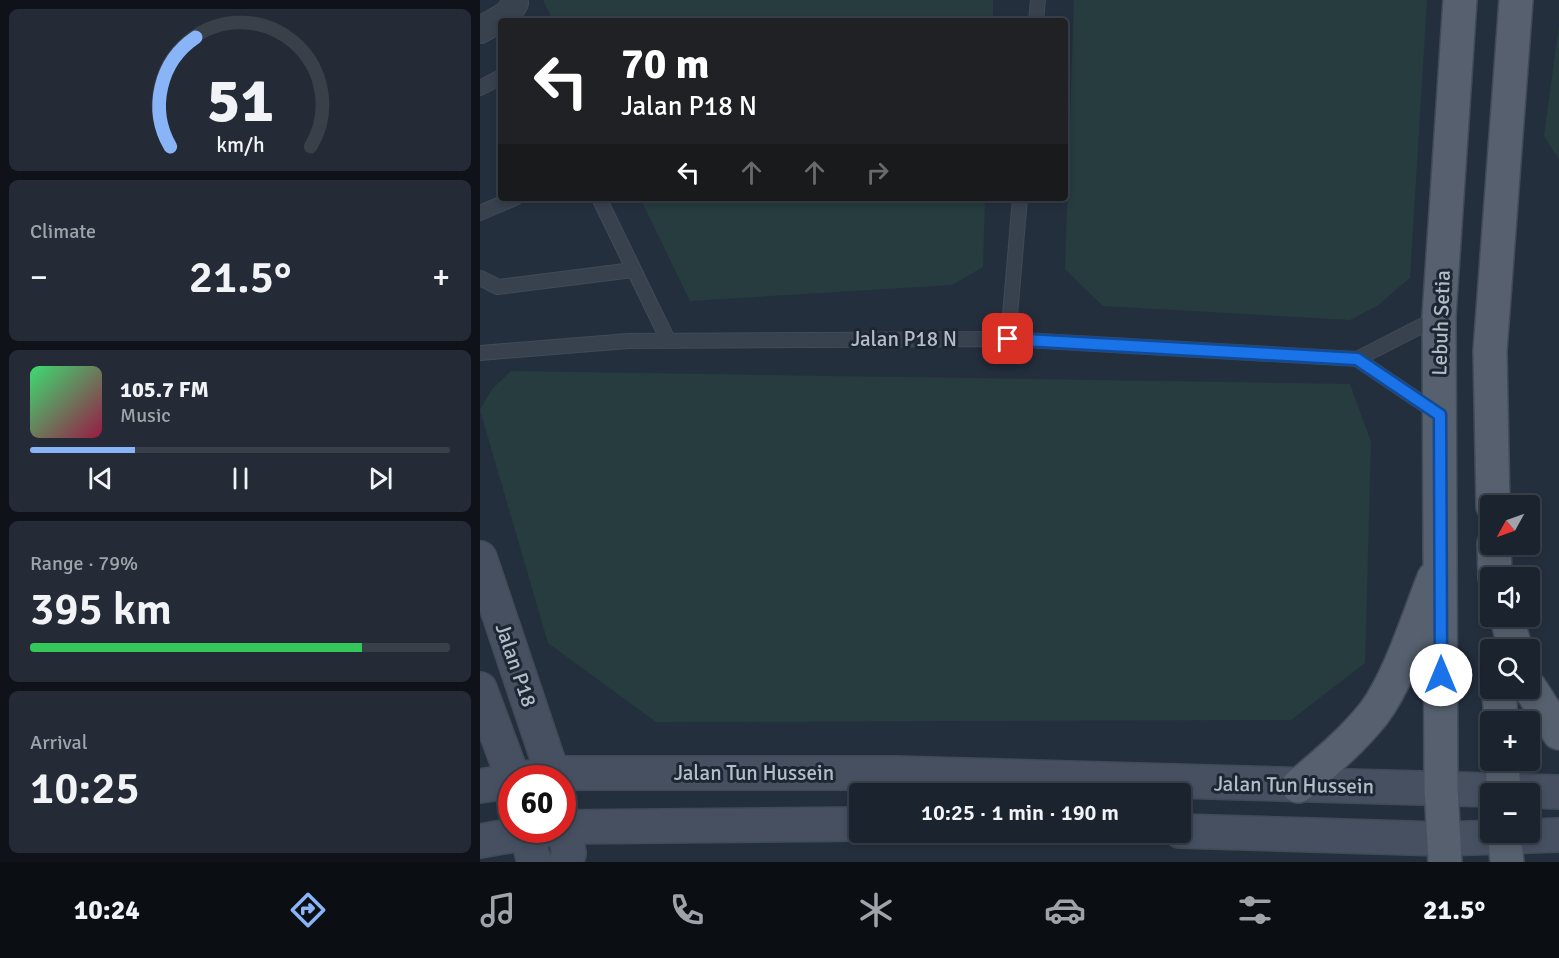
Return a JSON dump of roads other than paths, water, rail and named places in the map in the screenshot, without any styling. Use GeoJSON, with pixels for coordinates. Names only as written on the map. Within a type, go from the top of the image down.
{"type":"FeatureCollection","features":[{"type":"Feature","properties":{"kind":"main road","name":"Lebuh Setia"},"geometry":{"type":"LineString","coordinates":[[1444,851],[1441,788],[1439,316],[1460,0]]}},
{"type":"Feature","properties":{"kind":"main road"},"geometry":{"type":"LineString","coordinates":[[1493,495],[1490,351],[1516,0]]}},
{"type":"Feature","properties":{"kind":"main road","name":"Jalan P18"},"geometry":{"type":"LineString","coordinates":[[480,558],[541,765]]}},
{"type":"Feature","properties":{"kind":"main road"},"geometry":{"type":"LineString","coordinates":[[1298,786],[1349,742],[1376,711],[1395,672],[1440,564]]}},
{"type":"Feature","properties":{"kind":"main road","name":"Jalan P18"},"geometry":{"type":"LineString","coordinates":[[480,689],[507,765]]}},
{"type":"Feature","properties":{"kind":"main road"},"geometry":{"type":"LineString","coordinates":[[1537,699],[1559,733]]}},
{"type":"Feature","properties":{"kind":"main road","name":"Jalan Tun Hussein"},"geometry":{"type":"LineString","coordinates":[[576,776],[895,773],[1298,786],[1441,788],[1503,782],[1559,792]]}},
{"type":"Feature","properties":{"kind":"main road"},"geometry":{"type":"LineString","coordinates":[[480,786],[498,783]]}},
{"type":"Feature","properties":{"kind":"main road"},"geometry":{"type":"LineString","coordinates":[[576,831],[849,824]]}},
{"type":"Feature","properties":{"kind":"main road"},"geometry":{"type":"LineString","coordinates":[[1191,832],[1444,851],[1559,835]]}},
{"type":"Feature","properties":{"kind":"main road"},"geometry":{"type":"LineString","coordinates":[[480,841],[498,839]]}},
{"type":"Feature","properties":{"kind":"main road"},"geometry":{"type":"LineString","coordinates":[[558,843],[569,853],[566,862]]}},
{"type":"Feature","properties":{"kind":"street"},"geometry":{"type":"LineString","coordinates":[[499,18],[512,10]]}},
{"type":"Feature","properties":{"kind":"street"},"geometry":{"type":"LineString","coordinates":[[480,30],[498,19]]}},
{"type":"Feature","properties":{"kind":"lane"},"geometry":{"type":"LineString","coordinates":[[1036,18],[1038,0]]}},
{"type":"Feature","properties":{"kind":"lane"},"geometry":{"type":"LineString","coordinates":[[480,88],[498,79]]}},
{"type":"Feature","properties":{"kind":"lane"},"geometry":{"type":"LineString","coordinates":[[480,213],[508,201]]}},
{"type":"Feature","properties":{"kind":"lane"},"geometry":{"type":"LineString","coordinates":[[600,201],[668,340]]}},
{"type":"Feature","properties":{"kind":"lane"},"geometry":{"type":"LineString","coordinates":[[1008,339],[1020,201]]}},
{"type":"Feature","properties":{"kind":"lane"},"geometry":{"type":"LineString","coordinates":[[480,278],[498,287],[633,270]]}},
{"type":"Feature","properties":{"kind":"lane"},"geometry":{"type":"LineString","coordinates":[[1439,316],[1357,359],[1440,415]]}},
{"type":"Feature","properties":{"kind":"lane","name":"Jalan P18 N"},"geometry":{"type":"LineString","coordinates":[[482,356],[628,341],[1008,339],[1357,359]]}}]}
